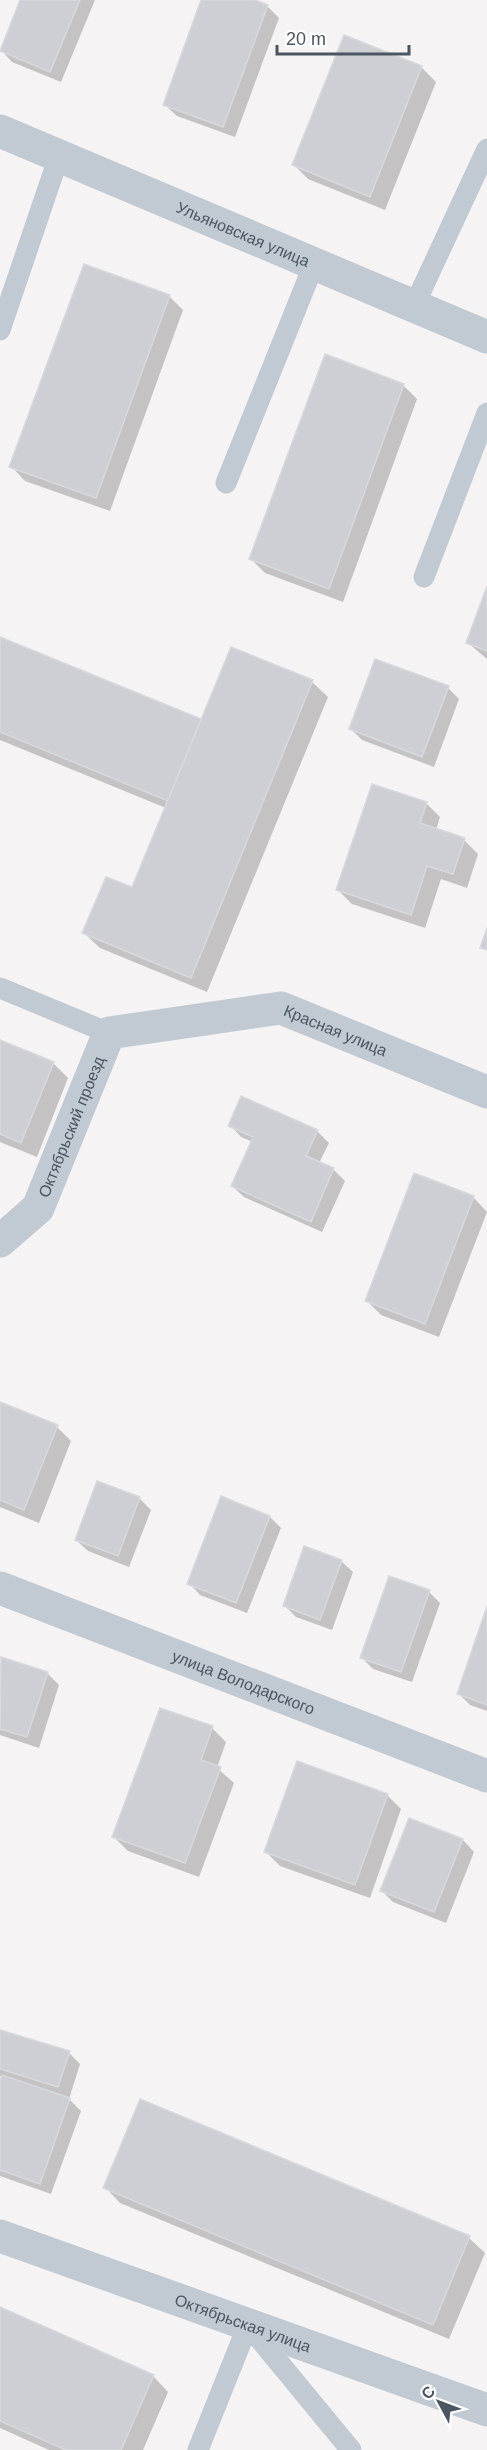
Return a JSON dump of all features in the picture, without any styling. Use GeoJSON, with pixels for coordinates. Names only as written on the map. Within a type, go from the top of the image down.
{"type":"FeatureCollection","features":[{"type":"Feature","properties":{"kind":"street","name":"Ульяновская улица"},"geometry":{"type":"LineString","coordinates":[[0,131],[487,337]]}},
{"type":"Feature","properties":{"kind":"street","name":"Красная улица"},"geometry":{"type":"LineString","coordinates":[[109,1033],[281,1008],[487,1092]]}},
{"type":"Feature","properties":{"kind":"street","name":"Октябрьский проезд"},"geometry":{"type":"LineString","coordinates":[[0,1241],[38,1208],[109,1033]]}},
{"type":"Feature","properties":{"kind":"street","name":"улица Володарского"},"geometry":{"type":"LineString","coordinates":[[0,1588],[487,1776]]}},
{"type":"Feature","properties":{"kind":"street","name":"Октябрьская улица"},"geometry":{"type":"LineString","coordinates":[[0,2235],[487,2410]]}},
{"type":"Feature","properties":{"kind":"lane"},"geometry":{"type":"LineString","coordinates":[[414,306],[487,149]]}},
{"type":"Feature","properties":{"kind":"lane"},"geometry":{"type":"LineString","coordinates":[[0,330],[59,156]]}},
{"type":"Feature","properties":{"kind":"lane"},"geometry":{"type":"LineString","coordinates":[[226,483],[314,264]]}},
{"type":"Feature","properties":{"kind":"lane"},"geometry":{"type":"LineString","coordinates":[[424,577],[487,413]]}},
{"type":"Feature","properties":{"kind":"lane"},"geometry":{"type":"LineString","coordinates":[[0,988],[109,1033]]}},
{"type":"Feature","properties":{"kind":"lane"},"geometry":{"type":"LineString","coordinates":[[198,2450],[248,2325],[351,2450]]}},
{"type":"Feature","properties":{"kind":"building"},"geometry":{"type":"Polygon","coordinates":[[[20,0],[80,0],[50,72],[0,51],[20,0]]]}},
{"type":"Feature","properties":{"kind":"building"},"geometry":{"type":"Polygon","coordinates":[[[201,0],[255,0],[268,5],[223,127],[163,105],[201,0]]]}},
{"type":"Feature","properties":{"kind":"building"},"geometry":{"type":"Polygon","coordinates":[[[344,35],[422,66],[370,197],[292,165],[344,35]]]}},
{"type":"Feature","properties":{"kind":"building"},"geometry":{"type":"Polygon","coordinates":[[[84,264],[170,295],[96,498],[9,467],[84,264]]]}},
{"type":"Feature","properties":{"kind":"building"},"geometry":{"type":"Polygon","coordinates":[[[325,354],[404,384],[329,589],[249,559],[325,354]]]}},
{"type":"Feature","properties":{"kind":"building"},"geometry":{"type":"Polygon","coordinates":[[[487,586],[487,651],[466,643],[487,586]]]}},
{"type":"Feature","properties":{"kind":"building"},"geometry":{"type":"Polygon","coordinates":[[[0,637],[201,719],[168,801],[0,732],[0,637]]]}},
{"type":"Feature","properties":{"kind":"building"},"geometry":{"type":"Polygon","coordinates":[[[231,647],[313,680],[191,978],[82,933],[106,877],[132,887],[231,647]]]}},
{"type":"Feature","properties":{"kind":"building"},"geometry":{"type":"Polygon","coordinates":[[[375,659],[449,686],[422,757],[349,729],[375,659]]]}},
{"type":"Feature","properties":{"kind":"building"},"geometry":{"type":"Polygon","coordinates":[[[372,784],[427,802],[420,823],[465,838],[453,874],[427,866],[411,915],[336,890],[372,784]]]}},
{"type":"Feature","properties":{"kind":"building"},"geometry":{"type":"Polygon","coordinates":[[[487,928],[487,950],[480,948],[487,928]]]}},
{"type":"Feature","properties":{"kind":"building"},"geometry":{"type":"Polygon","coordinates":[[[0,1040],[54,1062],[21,1143],[0,1134],[0,1040]]]}},
{"type":"Feature","properties":{"kind":"building"},"geometry":{"type":"Polygon","coordinates":[[[241,1096],[318,1130],[306,1156],[334,1168],[311,1222],[231,1186],[253,1137],[228,1126],[241,1096]]]}},
{"type":"Feature","properties":{"kind":"building"},"geometry":{"type":"Polygon","coordinates":[[[414,1173],[474,1196],[425,1324],[365,1301],[414,1173]]]}},
{"type":"Feature","properties":{"kind":"building"},"geometry":{"type":"Polygon","coordinates":[[[0,1402],[58,1425],[24,1510],[0,1500],[0,1402]]]}},
{"type":"Feature","properties":{"kind":"building"},"geometry":{"type":"Polygon","coordinates":[[[97,1481],[140,1497],[118,1556],[75,1540],[97,1481]]]}},
{"type":"Feature","properties":{"kind":"building"},"geometry":{"type":"Polygon","coordinates":[[[221,1496],[270,1516],[236,1603],[187,1584],[221,1496]]]}},
{"type":"Feature","properties":{"kind":"building"},"geometry":{"type":"Polygon","coordinates":[[[304,1546],[342,1560],[320,1620],[283,1606],[304,1546]]]}},
{"type":"Feature","properties":{"kind":"building"},"geometry":{"type":"Polygon","coordinates":[[[389,1576],[430,1590],[401,1672],[360,1658],[389,1576]]]}},
{"type":"Feature","properties":{"kind":"building"},"geometry":{"type":"Polygon","coordinates":[[[487,1606],[487,1705],[457,1694],[487,1606]]]}},
{"type":"Feature","properties":{"kind":"building"},"geometry":{"type":"Polygon","coordinates":[[[1,1657],[48,1672],[27,1737],[0,1729],[1,1657]]]}},
{"type":"Feature","properties":{"kind":"building"},"geometry":{"type":"Polygon","coordinates":[[[160,1708],[213,1726],[201,1760],[221,1767],[185,1863],[112,1837],[160,1708]]]}},
{"type":"Feature","properties":{"kind":"building"},"geometry":{"type":"Polygon","coordinates":[[[297,1761],[388,1794],[355,1885],[264,1852],[297,1761]]]}},
{"type":"Feature","properties":{"kind":"building"},"geometry":{"type":"Polygon","coordinates":[[[409,1818],[463,1839],[434,1912],[380,1891],[409,1818]]]}},
{"type":"Feature","properties":{"kind":"building"},"geometry":{"type":"Polygon","coordinates":[[[0,2030],[70,2051],[58,2087],[0,2069],[0,2030]]]}},
{"type":"Feature","properties":{"kind":"building"},"geometry":{"type":"Polygon","coordinates":[[[2,2075],[70,2098],[40,2184],[0,2170],[0,2081],[2,2075]]]}},
{"type":"Feature","properties":{"kind":"building"},"geometry":{"type":"Polygon","coordinates":[[[140,2099],[470,2236],[433,2325],[103,2188],[140,2099]]]}},
{"type":"Feature","properties":{"kind":"building"},"geometry":{"type":"Polygon","coordinates":[[[0,2307],[154,2375],[121,2450],[66,2450],[0,2421],[0,2307]]]}}]}
